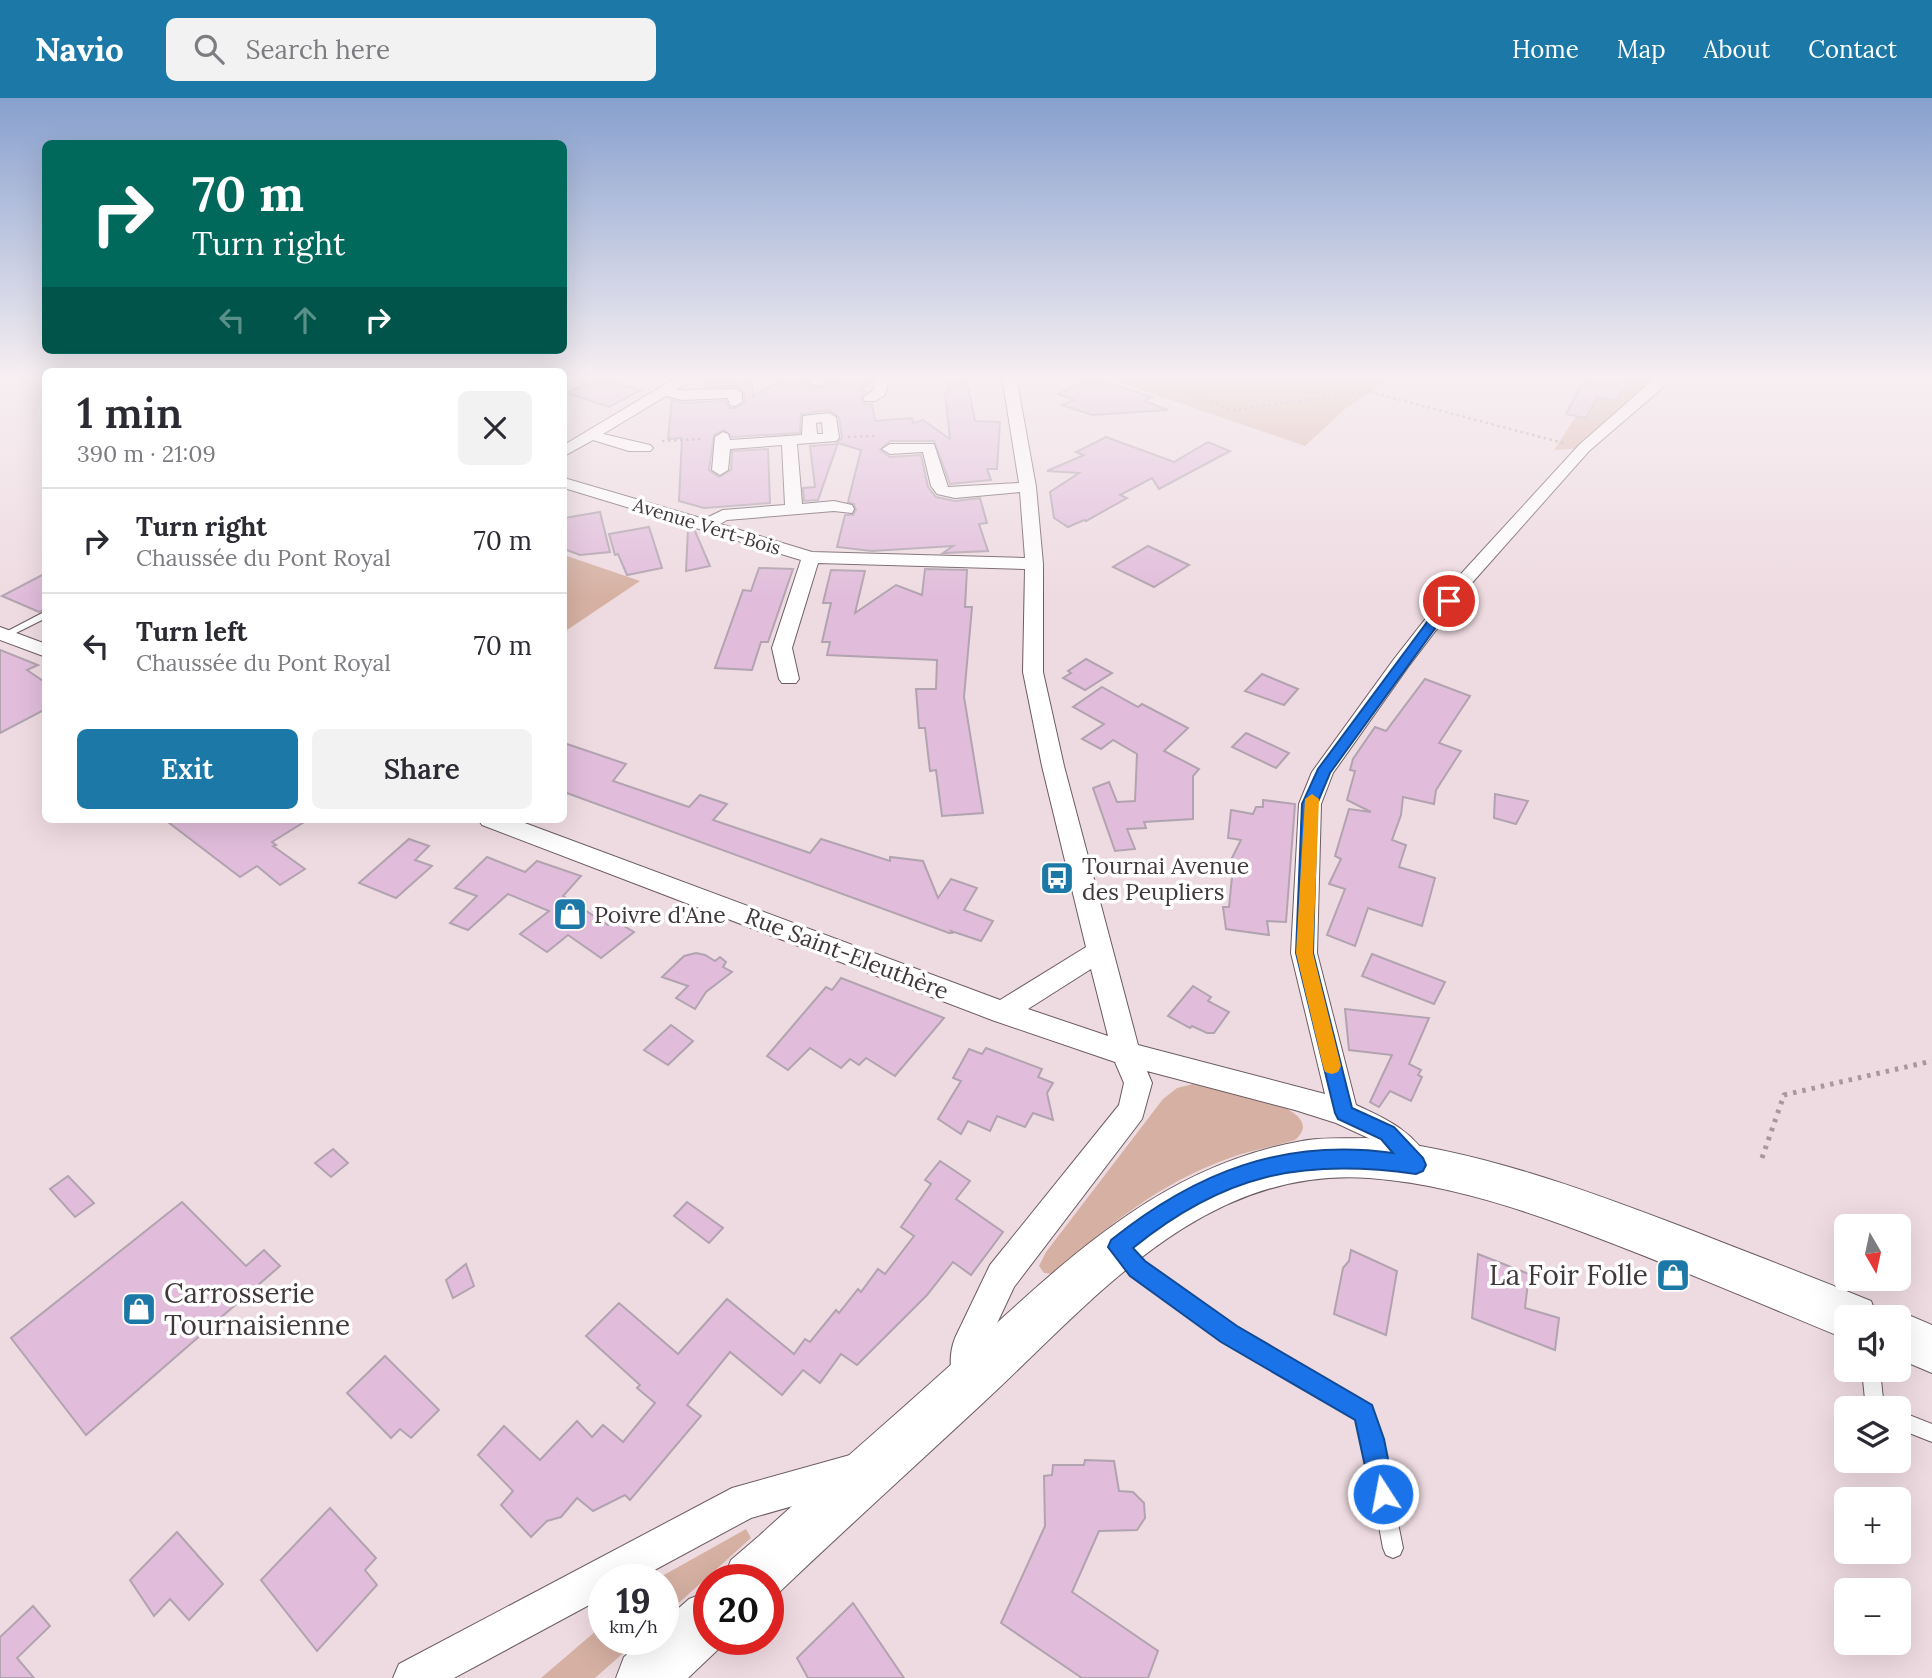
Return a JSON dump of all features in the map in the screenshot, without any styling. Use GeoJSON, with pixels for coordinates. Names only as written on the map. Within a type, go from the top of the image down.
{"type":"FeatureCollection","features":[{"type":"Feature","properties":{"kind":"main road"},"geometry":{"type":"LineString","coordinates":[[768,1564],[1053,1303],[1156,1217],[1196,1194],[1239,1175],[1278,1164],[1322,1158],[1366,1158],[1416,1165],[1543,1197],[1834,1310]]}},
{"type":"Feature","properties":{"kind":"main road"},"geometry":{"type":"LineString","coordinates":[[1911,1340],[1932,1349]]}},
{"type":"Feature","properties":{"kind":"main road"},"geometry":{"type":"LineString","coordinates":[[645,1678],[693,1634]]}},
{"type":"Feature","properties":{"kind":"street"},"geometry":{"type":"LineString","coordinates":[[720,470],[722,450]]}},
{"type":"Feature","properties":{"kind":"street"},"geometry":{"type":"LineString","coordinates":[[790,450],[794,510]]}},
{"type":"Feature","properties":{"kind":"street"},"geometry":{"type":"LineString","coordinates":[[930,450],[939,486],[943,491],[955,493],[1028,487]]}},
{"type":"Feature","properties":{"kind":"street"},"geometry":{"type":"LineString","coordinates":[[970,1380],[967,1350],[1002,1276],[1132,1110],[1138,1083],[1126,1054],[1052,766],[1033,671],[1034,564],[1028,487],[1022,450]]}},
{"type":"Feature","properties":{"kind":"street"},"geometry":{"type":"LineString","coordinates":[[1344,1113],[1304,953],[1310,804],[1323,772],[1401,663],[1465,580],[1582,450]]}},
{"type":"Feature","properties":{"kind":"street","name":"Avenue Vert-Bois"},"geometry":{"type":"LineString","coordinates":[[567,484],[811,557],[1034,564]]}},
{"type":"Feature","properties":{"kind":"street"},"geometry":{"type":"LineString","coordinates":[[705,526],[723,515],[834,506],[846,509]]}},
{"type":"Feature","properties":{"kind":"street","name":"Avenue Vert-Bois"},"geometry":{"type":"LineString","coordinates":[[789,679],[782,648],[811,557]]}},
{"type":"Feature","properties":{"kind":"street"},"geometry":{"type":"LineString","coordinates":[[2,634],[42,649]]}},
{"type":"Feature","properties":{"kind":"street","name":"Rue Saint-Eleuthère"},"geometry":{"type":"LineString","coordinates":[[501,823],[1002,1012],[1126,1054],[1344,1113],[1387,1133],[1416,1165]]}},
{"type":"Feature","properties":{"kind":"street"},"geometry":{"type":"LineString","coordinates":[[1002,1012],[1101,950]]}},
{"type":"Feature","properties":{"kind":"street"},"geometry":{"type":"LineString","coordinates":[[413,1678],[745,1501],[874,1466]]}},
{"type":"Feature","properties":{"kind":"lane"},"geometry":{"type":"LineString","coordinates":[[2,634],[42,616]]}},
{"type":"Feature","properties":{"kind":"lane"},"geometry":{"type":"LineString","coordinates":[[1118,1247],[1138,1268],[1229,1334],[1364,1413],[1373,1439],[1393,1548]]}},
{"type":"Feature","properties":{"kind":"lane"},"geometry":{"type":"LineString","coordinates":[[1911,1425],[1932,1433]]}},
{"type":"Feature","properties":{"kind":"path"},"geometry":{"type":"LineString","coordinates":[[1762,1158],[1784,1095],[1932,1061]]}},
{"type":"Feature","properties":{"kind":"shaded area"},"geometry":{"type":"Polygon","coordinates":[[[567,556],[640,581],[567,630],[567,556]]]}},
{"type":"Feature","properties":{"kind":"shaded area"},"geometry":{"type":"Polygon","coordinates":[[[1193,1084],[1266,1100],[1298,1117],[1303,1128],[1295,1140],[1236,1156],[1180,1180],[1116,1221],[1053,1274],[1044,1273],[1039,1266],[1046,1252],[1163,1099],[1177,1088],[1193,1084]]]}},
{"type":"Feature","properties":{"kind":"shaded area"},"geometry":{"type":"Polygon","coordinates":[[[746,1529],[751,1538],[722,1564],[693,1564],[693,1590],[679,1603],[679,1567],[746,1529]]]}},
{"type":"Feature","properties":{"kind":"shaded area"},"geometry":{"type":"Polygon","coordinates":[[[588,1638],[588,1655],[621,1655],[595,1678],[541,1678],[588,1638]]]}},
{"type":"Feature","properties":{"kind":"building"},"geometry":{"type":"Polygon","coordinates":[[[681,450],[712,450],[709,470],[719,477],[731,470],[732,451],[768,450],[770,503],[704,508],[679,501],[681,450]]]}},
{"type":"Feature","properties":{"kind":"building"},"geometry":{"type":"Polygon","coordinates":[[[810,450],[836,450],[818,500],[804,501],[803,488],[815,487],[810,450]]]}},
{"type":"Feature","properties":{"kind":"building"},"geometry":{"type":"Polygon","coordinates":[[[861,450],[880,450],[890,457],[921,455],[928,487],[936,497],[955,501],[980,498],[987,523],[979,524],[988,551],[943,553],[953,546],[872,551],[837,547],[845,515],[853,515],[856,510],[854,504],[848,502],[861,450]]]}},
{"type":"Feature","properties":{"kind":"building"},"geometry":{"type":"Polygon","coordinates":[[[937,450],[998,450],[997,469],[987,469],[991,480],[950,484],[937,450]]]}},
{"type":"Feature","properties":{"kind":"building"},"geometry":{"type":"Polygon","coordinates":[[[1081,450],[1141,450],[1174,462],[1195,450],[1230,451],[1159,489],[1152,478],[1120,495],[1127,498],[1086,521],[1068,527],[1054,518],[1050,492],[1079,473],[1047,471],[1084,455],[1076,452],[1081,450]]]}},
{"type":"Feature","properties":{"kind":"building"},"geometry":{"type":"Polygon","coordinates":[[[600,512],[610,552],[580,555],[567,550],[567,518],[600,512]]]}},
{"type":"Feature","properties":{"kind":"building"},"geometry":{"type":"Polygon","coordinates":[[[649,527],[662,568],[627,575],[618,554],[615,555],[609,534],[649,527]]]}},
{"type":"Feature","properties":{"kind":"building"},"geometry":{"type":"Polygon","coordinates":[[[688,529],[695,531],[710,566],[686,571],[688,529]]]}},
{"type":"Feature","properties":{"kind":"building"},"geometry":{"type":"Polygon","coordinates":[[[1148,546],[1189,565],[1154,587],[1113,567],[1148,546]]]}},
{"type":"Feature","properties":{"kind":"building"},"geometry":{"type":"Polygon","coordinates":[[[759,568],[793,569],[768,642],[761,642],[752,670],[715,668],[743,590],[751,591],[759,568]]]}},
{"type":"Feature","properties":{"kind":"building"},"geometry":{"type":"Polygon","coordinates":[[[925,569],[967,570],[965,607],[972,607],[964,697],[983,813],[942,816],[936,770],[930,771],[925,728],[919,728],[916,689],[936,689],[937,660],[827,655],[830,642],[822,642],[831,603],[823,603],[831,570],[865,571],[855,613],[896,585],[922,595],[925,569]]]}},
{"type":"Feature","properties":{"kind":"building"},"geometry":{"type":"Polygon","coordinates":[[[42,575],[42,611],[39,612],[2,596],[42,575]]]}},
{"type":"Feature","properties":{"kind":"building"},"geometry":{"type":"Polygon","coordinates":[[[0,650],[38,665],[27,670],[42,680],[42,711],[0,733],[0,650]]]}},
{"type":"Feature","properties":{"kind":"building"},"geometry":{"type":"Polygon","coordinates":[[[1086,659],[1112,673],[1085,690],[1063,678],[1071,673],[1068,671],[1086,659]]]}},
{"type":"Feature","properties":{"kind":"building"},"geometry":{"type":"Polygon","coordinates":[[[1262,674],[1298,689],[1284,705],[1245,691],[1262,674]]]}},
{"type":"Feature","properties":{"kind":"building"},"geometry":{"type":"Polygon","coordinates":[[[1425,679],[1470,696],[1439,743],[1461,751],[1436,790],[1434,804],[1403,797],[1401,815],[1392,840],[1406,845],[1399,867],[1435,878],[1422,926],[1368,908],[1355,946],[1327,935],[1345,889],[1329,884],[1341,859],[1335,856],[1349,809],[1371,812],[1347,800],[1355,771],[1350,770],[1353,759],[1375,727],[1386,731],[1425,679]]]}},
{"type":"Feature","properties":{"kind":"building"},"geometry":{"type":"Polygon","coordinates":[[[1102,687],[1138,707],[1142,704],[1188,728],[1164,751],[1199,769],[1193,776],[1193,819],[1144,822],[1146,828],[1127,829],[1135,849],[1115,851],[1093,788],[1109,782],[1117,802],[1135,801],[1137,754],[1113,740],[1101,749],[1082,739],[1104,724],[1073,707],[1102,687]]]}},
{"type":"Feature","properties":{"kind":"building"},"geometry":{"type":"Polygon","coordinates":[[[1246,733],[1289,753],[1276,768],[1232,747],[1246,733]]]}},
{"type":"Feature","properties":{"kind":"building"},"geometry":{"type":"Polygon","coordinates":[[[567,744],[626,764],[613,781],[689,807],[700,795],[727,804],[713,820],[810,853],[821,839],[890,861],[890,857],[923,861],[938,898],[951,879],[977,888],[964,910],[993,921],[981,941],[951,931],[952,933],[567,793],[567,744]]]}},
{"type":"Feature","properties":{"kind":"building"},"geometry":{"type":"Polygon","coordinates":[[[1495,794],[1528,801],[1516,824],[1494,818],[1495,794]]]}},
{"type":"Feature","properties":{"kind":"building"},"geometry":{"type":"Polygon","coordinates":[[[1263,800],[1295,804],[1286,922],[1267,921],[1269,935],[1226,929],[1223,907],[1229,907],[1232,877],[1229,864],[1241,840],[1228,838],[1231,810],[1253,814],[1256,807],[1263,807],[1263,800]]]}},
{"type":"Feature","properties":{"kind":"building"},"geometry":{"type":"Polygon","coordinates":[[[169,823],[303,823],[272,842],[276,845],[273,846],[305,869],[280,885],[257,866],[240,877],[169,823]]]}},
{"type":"Feature","properties":{"kind":"building"},"geometry":{"type":"Polygon","coordinates":[[[409,839],[429,846],[415,860],[432,866],[396,898],[359,883],[409,839]]]}},
{"type":"Feature","properties":{"kind":"building"},"geometry":{"type":"Polygon","coordinates":[[[487,857],[525,872],[537,861],[581,876],[563,896],[608,925],[614,920],[634,932],[601,958],[568,935],[547,952],[520,934],[549,911],[508,894],[468,930],[450,923],[477,896],[455,888],[487,857]]]}},
{"type":"Feature","properties":{"kind":"building"},"geometry":{"type":"Polygon","coordinates":[[[696,953],[715,961],[720,957],[726,962],[723,967],[732,972],[706,992],[695,1009],[676,998],[688,986],[662,977],[684,956],[696,953]]]}},
{"type":"Feature","properties":{"kind":"building"},"geometry":{"type":"Polygon","coordinates":[[[1372,954],[1445,982],[1434,1004],[1362,976],[1372,954]]]}},
{"type":"Feature","properties":{"kind":"building"},"geometry":{"type":"Polygon","coordinates":[[[841,978],[944,1018],[895,1076],[866,1058],[859,1065],[850,1059],[841,1068],[810,1048],[788,1070],[767,1056],[826,987],[832,990],[841,978]]]}},
{"type":"Feature","properties":{"kind":"building"},"geometry":{"type":"Polygon","coordinates":[[[1193,986],[1211,997],[1208,1001],[1229,1012],[1214,1033],[1207,1033],[1192,1026],[1190,1028],[1168,1016],[1193,986]]]}},
{"type":"Feature","properties":{"kind":"building"},"geometry":{"type":"Polygon","coordinates":[[[1345,1009],[1429,1018],[1409,1064],[1421,1070],[1418,1075],[1422,1077],[1411,1101],[1390,1091],[1379,1107],[1370,1102],[1392,1055],[1349,1050],[1345,1009]]]}},
{"type":"Feature","properties":{"kind":"building"},"geometry":{"type":"Polygon","coordinates":[[[671,1025],[693,1041],[668,1065],[644,1050],[671,1025]]]}},
{"type":"Feature","properties":{"kind":"building"},"geometry":{"type":"Polygon","coordinates":[[[986,1048],[1042,1069],[1038,1077],[1053,1083],[1047,1093],[1053,1120],[1033,1113],[1025,1127],[997,1116],[990,1131],[968,1121],[961,1134],[938,1119],[961,1081],[953,1078],[969,1049],[982,1054],[986,1048]]]}},
{"type":"Feature","properties":{"kind":"building"},"geometry":{"type":"Polygon","coordinates":[[[333,1149],[348,1163],[331,1177],[315,1163],[333,1149]]]}},
{"type":"Feature","properties":{"kind":"building"},"geometry":{"type":"Polygon","coordinates":[[[940,1161],[970,1181],[956,1199],[1003,1232],[971,1275],[953,1262],[927,1295],[857,1365],[841,1354],[820,1383],[803,1370],[782,1395],[730,1352],[687,1405],[701,1416],[630,1500],[625,1495],[593,1511],[577,1498],[561,1517],[547,1521],[531,1537],[501,1505],[513,1491],[478,1455],[504,1426],[540,1460],[577,1421],[592,1437],[603,1425],[623,1442],[655,1403],[637,1388],[640,1385],[586,1336],[619,1303],[678,1354],[727,1299],[794,1354],[805,1339],[810,1342],[836,1310],[839,1313],[858,1289],[861,1292],[878,1269],[885,1274],[914,1236],[901,1227],[931,1184],[925,1180],[940,1161]]]}},
{"type":"Feature","properties":{"kind":"building"},"geometry":{"type":"Polygon","coordinates":[[[68,1176],[94,1203],[75,1217],[50,1189],[68,1176]]]}},
{"type":"Feature","properties":{"kind":"building","name":"Carrosserie Tournaisienne"},"geometry":{"type":"Polygon","coordinates":[[[182,1202],[246,1266],[264,1250],[280,1266],[86,1435],[11,1338],[182,1202]]]}},
{"type":"Feature","properties":{"kind":"building"},"geometry":{"type":"Polygon","coordinates":[[[687,1202],[723,1228],[709,1243],[674,1216],[687,1202]]]}},
{"type":"Feature","properties":{"kind":"building"},"geometry":{"type":"Polygon","coordinates":[[[1351,1250],[1397,1271],[1386,1335],[1334,1314],[1343,1268],[1349,1261],[1351,1250]]]}},
{"type":"Feature","properties":{"kind":"building"},"geometry":{"type":"Polygon","coordinates":[[[1478,1254],[1529,1274],[1525,1308],[1559,1318],[1555,1350],[1472,1318],[1478,1254]]]}},
{"type":"Feature","properties":{"kind":"building"},"geometry":{"type":"Polygon","coordinates":[[[466,1264],[474,1286],[453,1298],[446,1280],[466,1264]]]}},
{"type":"Feature","properties":{"kind":"building"},"geometry":{"type":"Polygon","coordinates":[[[385,1356],[439,1410],[411,1438],[400,1429],[391,1438],[347,1393],[385,1356]]]}},
{"type":"Feature","properties":{"kind":"building"},"geometry":{"type":"Polygon","coordinates":[[[1085,1460],[1114,1461],[1119,1491],[1133,1492],[1144,1503],[1145,1518],[1137,1530],[1099,1531],[1072,1592],[1158,1651],[1148,1678],[1082,1678],[1001,1623],[1045,1526],[1044,1476],[1052,1475],[1053,1465],[1084,1465],[1085,1460]]]}},
{"type":"Feature","properties":{"kind":"building"},"geometry":{"type":"Polygon","coordinates":[[[330,1508],[376,1558],[365,1570],[377,1585],[317,1651],[261,1580],[330,1508]]]}},
{"type":"Feature","properties":{"kind":"building"},"geometry":{"type":"Polygon","coordinates":[[[177,1532],[223,1584],[189,1620],[170,1599],[154,1616],[130,1580],[177,1532]]]}},
{"type":"Feature","properties":{"kind":"building"},"geometry":{"type":"Polygon","coordinates":[[[853,1603],[904,1678],[808,1678],[797,1658],[853,1603]]]}},
{"type":"Feature","properties":{"kind":"building"},"geometry":{"type":"Polygon","coordinates":[[[33,1606],[50,1626],[17,1658],[34,1678],[0,1678],[0,1637],[33,1606]]]}},
{"type":"Feature","properties":{"kind":"slow traffic"},"geometry":{"type":"LineString","coordinates":[[1312,799],[1304,953],[1332,1066]]}},
{"type":"Feature","properties":{"kind":"place","name":"Tournai Avenue des Peupliers"},"geometry":{"type":"Point","coordinates":[1057,878]}},
{"type":"Feature","properties":{"kind":"place","name":"Poivre d'Ane"},"geometry":{"type":"Point","coordinates":[570,914]}},
{"type":"Feature","properties":{"kind":"place","name":"La Foir Folle"},"geometry":{"type":"Point","coordinates":[1673,1275]}},
{"type":"Feature","properties":{"kind":"place","name":"Carrosserie Tournaisienne"},"geometry":{"type":"Point","coordinates":[139,1309]}},
{"type":"Feature","properties":{"kind":"route"},"geometry":{"type":"LineString","coordinates":[[1383,1494],[1373,1439],[1364,1413],[1229,1334],[1138,1268],[1118,1247],[1156,1217],[1196,1194],[1239,1175],[1278,1164],[1322,1158],[1366,1158],[1416,1165],[1387,1133],[1344,1113],[1304,953],[1310,804],[1323,772],[1449,601]]}}]}
